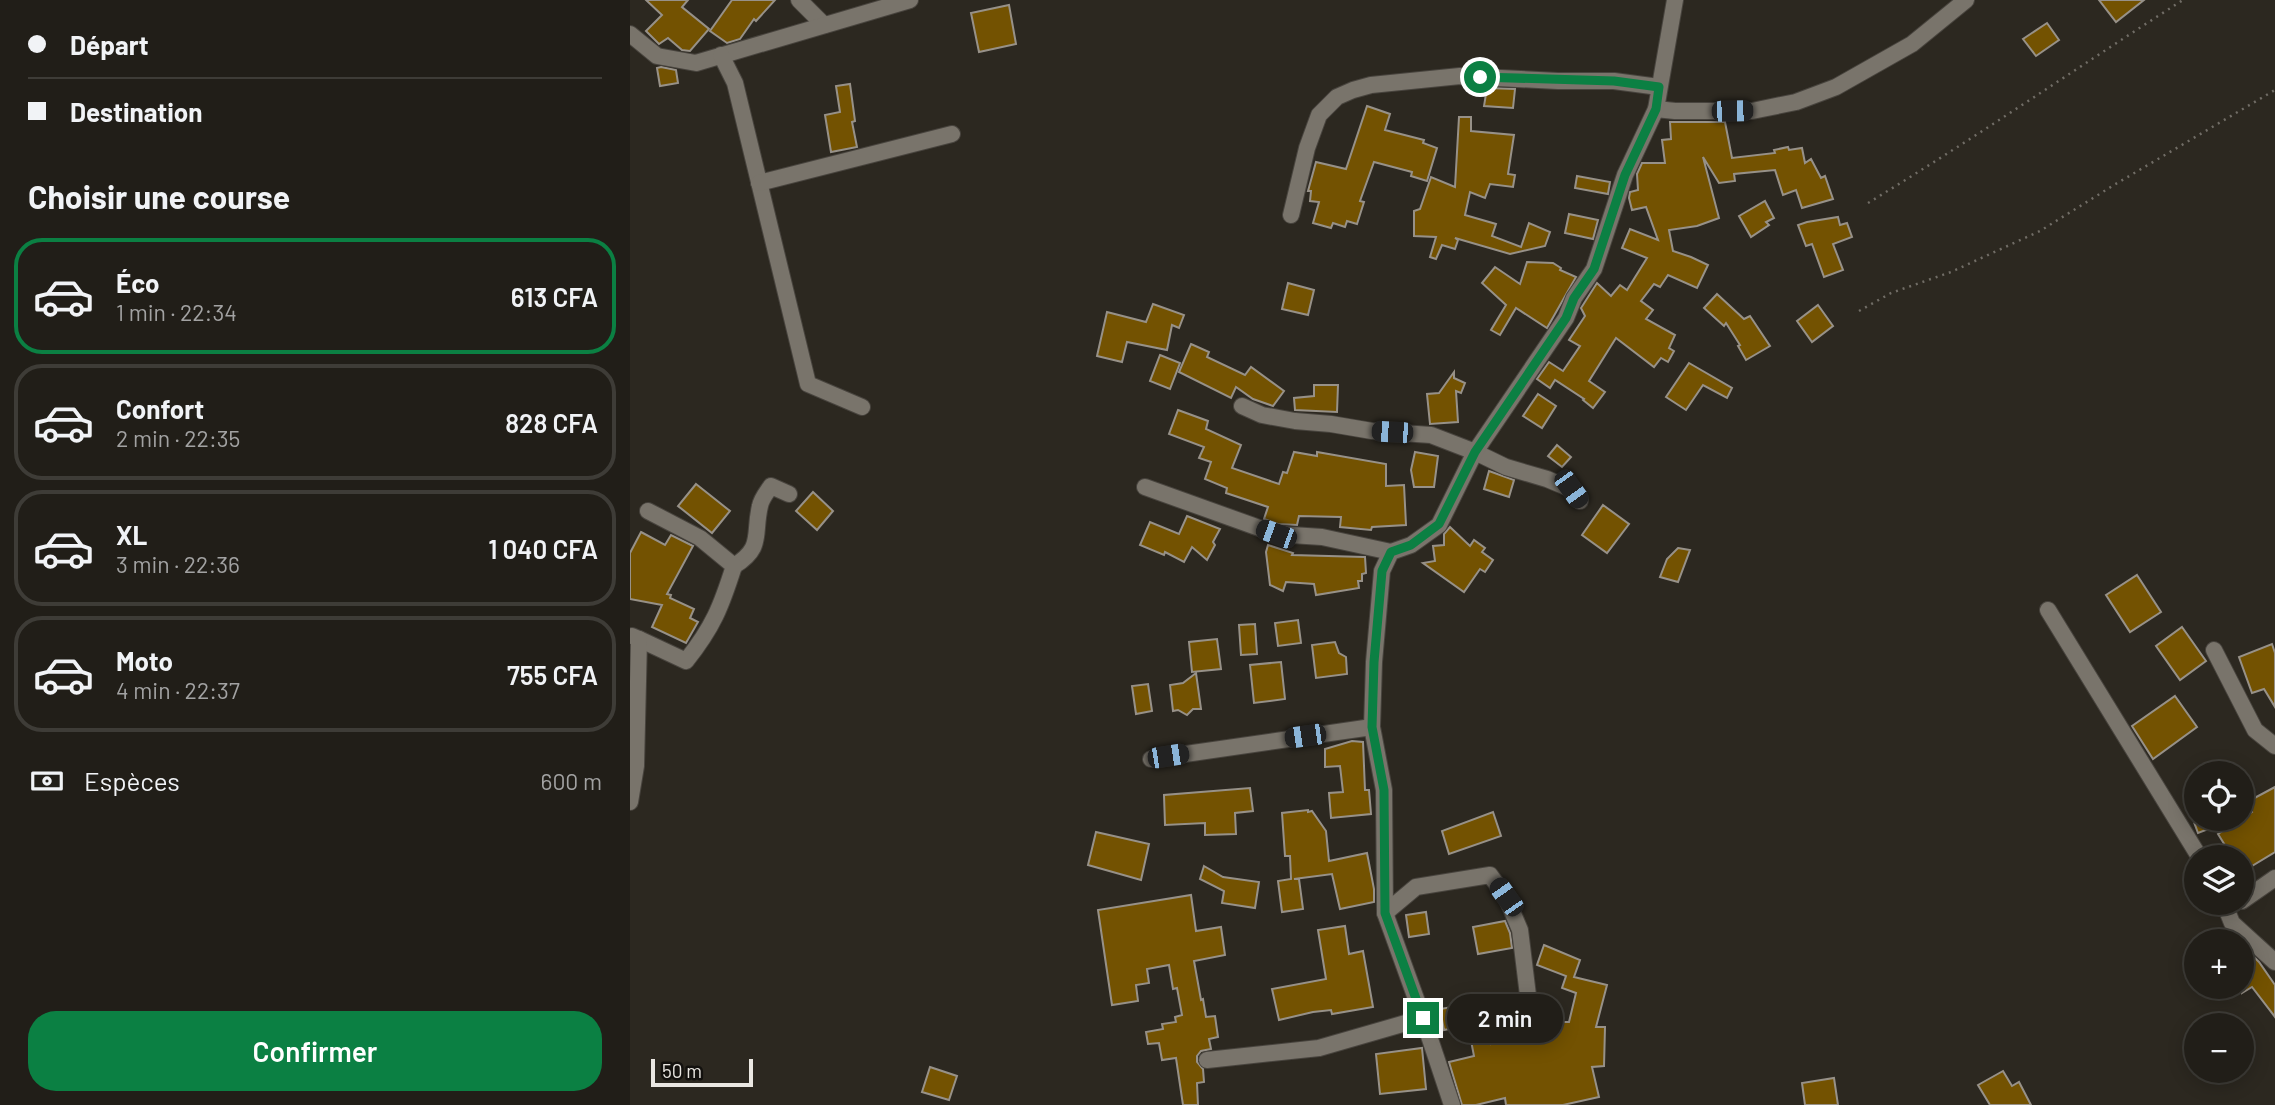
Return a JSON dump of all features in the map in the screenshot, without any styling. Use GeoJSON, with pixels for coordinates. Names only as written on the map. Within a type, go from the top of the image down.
{"type":"FeatureCollection","features":[{"type":"Feature","properties":{"kind":"street"},"geometry":{"type":"LineString","coordinates":[[799,0],[824,25]]}},
{"type":"Feature","properties":{"kind":"street"},"geometry":{"type":"LineString","coordinates":[[630,34],[657,56],[696,63],[910,0]]}},
{"type":"Feature","properties":{"kind":"street"},"geometry":{"type":"LineString","coordinates":[[1145,487],[1276,534],[1322,537],[1391,552],[1411,545],[1439,524],[1475,452],[1566,318],[1574,298],[1594,269],[1625,175],[1656,109],[1675,0]]}},
{"type":"Feature","properties":{"kind":"street"},"geometry":{"type":"LineString","coordinates":[[1656,109],[1752,111],[1796,102],[1836,87],[1912,44],[1966,0]]}},
{"type":"Feature","properties":{"kind":"street"},"geometry":{"type":"LineString","coordinates":[[722,55],[735,83],[808,384],[862,407]]}},
{"type":"Feature","properties":{"kind":"street"},"geometry":{"type":"LineString","coordinates":[[1291,215],[1307,148],[1319,115],[1337,97],[1353,90],[1371,85],[1460,76],[1614,81],[1659,87]]}},
{"type":"Feature","properties":{"kind":"street"},"geometry":{"type":"LineString","coordinates":[[759,183],[952,134]]}},
{"type":"Feature","properties":{"kind":"street"},"geometry":{"type":"LineString","coordinates":[[1242,406],[1262,415],[1295,421],[1431,435],[1506,467],[1571,489],[1580,502]]}},
{"type":"Feature","properties":{"kind":"street"},"geometry":{"type":"LineString","coordinates":[[630,802],[636,765],[634,637],[686,661],[706,636],[721,608],[734,566],[746,558],[758,539],[760,503],[771,486],[789,494]]}},
{"type":"Feature","properties":{"kind":"street"},"geometry":{"type":"LineString","coordinates":[[648,511],[700,538],[734,566]]}},
{"type":"Feature","properties":{"kind":"street"},"geometry":{"type":"LineString","coordinates":[[1391,552],[1382,571],[1374,662],[1372,727],[1384,790],[1385,913],[1452,1105]]}},
{"type":"Feature","properties":{"kind":"street"},"geometry":{"type":"LineString","coordinates":[[2048,610],[2192,845]]}},
{"type":"Feature","properties":{"kind":"street"},"geometry":{"type":"LineString","coordinates":[[2214,650],[2255,730],[2275,746]]}},
{"type":"Feature","properties":{"kind":"street"},"geometry":{"type":"LineString","coordinates":[[1151,759],[1372,727]]}},
{"type":"Feature","properties":{"kind":"street"},"geometry":{"type":"LineString","coordinates":[[1385,913],[1416,887],[1490,875],[1506,897],[1520,930],[1531,1020]]}},
{"type":"Feature","properties":{"kind":"street"},"geometry":{"type":"LineString","coordinates":[[2254,891],[2275,878]]}},
{"type":"Feature","properties":{"kind":"street"},"geometry":{"type":"LineString","coordinates":[[2229,915],[2232,923],[2275,962]]}},
{"type":"Feature","properties":{"kind":"street"},"geometry":{"type":"LineString","coordinates":[[1207,1060],[1319,1048],[1423,1018]]}},
{"type":"Feature","properties":{"kind":"path"},"geometry":{"type":"LineString","coordinates":[[1868,203],[2183,0]]}},
{"type":"Feature","properties":{"kind":"path"},"geometry":{"type":"LineString","coordinates":[[1859,312],[1891,293],[1951,272],[2040,231],[2275,90]]}},
{"type":"Feature","properties":{"kind":"building"},"geometry":{"type":"Polygon","coordinates":[[[646,0],[688,0],[682,7],[709,29],[690,51],[682,50],[668,38],[659,44],[646,31],[662,15],[646,0]]]}},
{"type":"Feature","properties":{"kind":"building"},"geometry":{"type":"Polygon","coordinates":[[[732,0],[775,0],[756,21],[754,19],[740,39],[727,43],[710,31],[732,0]]]}},
{"type":"Feature","properties":{"kind":"building"},"geometry":{"type":"Polygon","coordinates":[[[2099,0],[2144,0],[2116,22],[2099,0]]]}},
{"type":"Feature","properties":{"kind":"building"},"geometry":{"type":"Polygon","coordinates":[[[1009,5],[1016,44],[979,52],[971,13],[1009,5]]]}},
{"type":"Feature","properties":{"kind":"building"},"geometry":{"type":"Polygon","coordinates":[[[2047,23],[2059,40],[2036,56],[2023,39],[2047,23]]]}},
{"type":"Feature","properties":{"kind":"building"},"geometry":{"type":"Polygon","coordinates":[[[657,68],[676,70],[678,83],[660,86],[657,68]]]}},
{"type":"Feature","properties":{"kind":"building"},"geometry":{"type":"Polygon","coordinates":[[[850,84],[855,121],[852,122],[857,147],[831,152],[825,115],[840,112],[836,86],[850,84]]]}},
{"type":"Feature","properties":{"kind":"building"},"geometry":{"type":"Polygon","coordinates":[[[1487,88],[1515,89],[1513,108],[1484,106],[1487,88]]]}},
{"type":"Feature","properties":{"kind":"building"},"geometry":{"type":"Polygon","coordinates":[[[1367,106],[1390,114],[1385,130],[1424,140],[1423,143],[1437,148],[1427,181],[1411,176],[1412,172],[1374,162],[1360,201],[1364,202],[1357,224],[1347,221],[1345,227],[1333,223],[1331,228],[1313,223],[1319,202],[1310,201],[1311,191],[1308,191],[1316,162],[1346,169],[1367,106]]]}},
{"type":"Feature","properties":{"kind":"building"},"geometry":{"type":"Polygon","coordinates":[[[1459,117],[1471,117],[1471,131],[1514,135],[1508,174],[1515,175],[1513,187],[1490,184],[1485,198],[1470,192],[1465,215],[1496,224],[1492,236],[1521,247],[1529,223],[1550,232],[1545,246],[1510,254],[1455,238],[1458,240],[1455,249],[1442,245],[1436,259],[1430,257],[1436,237],[1414,236],[1414,211],[1420,209],[1431,177],[1455,187],[1459,117]]]}},
{"type":"Feature","properties":{"kind":"building"},"geometry":{"type":"Polygon","coordinates":[[[1670,122],[1725,122],[1732,158],[1775,153],[1774,150],[1788,147],[1789,150],[1802,148],[1805,163],[1811,159],[1821,178],[1825,176],[1833,199],[1802,208],[1796,190],[1783,195],[1775,170],[1734,174],[1735,181],[1719,183],[1703,157],[1719,218],[1697,226],[1669,230],[1673,251],[1708,265],[1697,288],[1668,275],[1660,287],[1654,284],[1641,301],[1653,310],[1646,319],[1675,335],[1669,348],[1674,351],[1668,362],[1661,358],[1654,367],[1616,338],[1589,381],[1605,392],[1593,408],[1555,380],[1550,388],[1537,379],[1549,362],[1563,371],[1580,346],[1569,340],[1585,316],[1581,308],[1597,283],[1611,296],[1620,285],[1627,290],[1647,258],[1622,248],[1630,229],[1658,240],[1646,207],[1632,210],[1629,198],[1630,192],[1638,190],[1637,174],[1642,163],[1665,163],[1662,140],[1671,139],[1670,122]]]}},
{"type":"Feature","properties":{"kind":"building"},"geometry":{"type":"Polygon","coordinates":[[[1577,176],[1610,182],[1608,194],[1575,188],[1577,176]]]}},
{"type":"Feature","properties":{"kind":"building"},"geometry":{"type":"Polygon","coordinates":[[[1765,201],[1774,218],[1766,222],[1769,225],[1751,237],[1739,216],[1765,201]]]}},
{"type":"Feature","properties":{"kind":"building"},"geometry":{"type":"Polygon","coordinates":[[[1569,214],[1598,220],[1593,239],[1565,233],[1569,214]]]}},
{"type":"Feature","properties":{"kind":"building"},"geometry":{"type":"Polygon","coordinates":[[[1838,217],[1840,225],[1847,223],[1852,237],[1833,244],[1843,270],[1824,277],[1812,244],[1806,246],[1798,225],[1838,217]]]}},
{"type":"Feature","properties":{"kind":"building"},"geometry":{"type":"Polygon","coordinates":[[[1527,262],[1553,263],[1561,268],[1560,270],[1576,277],[1547,328],[1516,308],[1500,335],[1491,330],[1506,305],[1482,283],[1495,267],[1520,284],[1527,262]]]}},
{"type":"Feature","properties":{"kind":"building"},"geometry":{"type":"Polygon","coordinates":[[[1288,283],[1314,290],[1308,315],[1282,309],[1288,283]]]}},
{"type":"Feature","properties":{"kind":"building"},"geometry":{"type":"Polygon","coordinates":[[[1717,294],[1744,319],[1750,316],[1770,346],[1746,360],[1726,323],[1724,326],[1704,308],[1717,294]]]}},
{"type":"Feature","properties":{"kind":"building"},"geometry":{"type":"Polygon","coordinates":[[[1153,304],[1184,315],[1179,328],[1172,325],[1167,350],[1127,342],[1122,362],[1097,356],[1107,312],[1146,322],[1153,304]]]}},
{"type":"Feature","properties":{"kind":"building"},"geometry":{"type":"Polygon","coordinates":[[[1818,305],[1833,326],[1812,342],[1797,321],[1818,305]]]}},
{"type":"Feature","properties":{"kind":"building"},"geometry":{"type":"Polygon","coordinates":[[[1191,344],[1209,352],[1207,357],[1245,375],[1251,367],[1284,391],[1273,406],[1253,399],[1236,387],[1231,398],[1179,372],[1191,344]]]}},
{"type":"Feature","properties":{"kind":"building"},"geometry":{"type":"Polygon","coordinates":[[[1160,355],[1180,363],[1170,389],[1150,381],[1160,355]]]}},
{"type":"Feature","properties":{"kind":"building"},"geometry":{"type":"Polygon","coordinates":[[[1689,363],[1732,388],[1727,398],[1703,385],[1686,410],[1666,397],[1689,363]]]}},
{"type":"Feature","properties":{"kind":"building"},"geometry":{"type":"Polygon","coordinates":[[[1454,372],[1454,378],[1465,383],[1461,393],[1456,391],[1458,422],[1430,424],[1427,394],[1439,393],[1454,372]]]}},
{"type":"Feature","properties":{"kind":"building"},"geometry":{"type":"Polygon","coordinates":[[[1314,385],[1338,385],[1337,412],[1295,410],[1294,398],[1314,396],[1314,385]]]}},
{"type":"Feature","properties":{"kind":"building"},"geometry":{"type":"Polygon","coordinates":[[[1538,394],[1556,406],[1542,428],[1523,416],[1538,394]]]}},
{"type":"Feature","properties":{"kind":"building"},"geometry":{"type":"Polygon","coordinates":[[[1178,410],[1208,421],[1206,429],[1241,445],[1232,468],[1279,484],[1283,472],[1287,473],[1294,452],[1317,456],[1317,452],[1386,464],[1386,486],[1404,485],[1406,525],[1372,527],[1371,530],[1340,527],[1341,517],[1299,516],[1297,525],[1278,524],[1264,519],[1268,507],[1226,493],[1227,488],[1205,479],[1211,462],[1199,458],[1204,447],[1169,434],[1178,410]]]}},
{"type":"Feature","properties":{"kind":"building"},"geometry":{"type":"Polygon","coordinates":[[[1557,445],[1571,457],[1562,467],[1548,456],[1557,445]]]}},
{"type":"Feature","properties":{"kind":"building"},"geometry":{"type":"Polygon","coordinates":[[[1415,452],[1438,456],[1434,487],[1414,487],[1411,470],[1415,452]]]}},
{"type":"Feature","properties":{"kind":"building"},"geometry":{"type":"Polygon","coordinates":[[[1489,471],[1514,480],[1509,497],[1484,489],[1489,471]]]}},
{"type":"Feature","properties":{"kind":"building"},"geometry":{"type":"Polygon","coordinates":[[[696,484],[730,511],[712,533],[678,506],[696,484]]]}},
{"type":"Feature","properties":{"kind":"building"},"geometry":{"type":"Polygon","coordinates":[[[813,492],[833,511],[817,530],[796,511],[813,492]]]}},
{"type":"Feature","properties":{"kind":"building"},"geometry":{"type":"Polygon","coordinates":[[[1603,505],[1629,524],[1607,553],[1582,535],[1603,505]]]}},
{"type":"Feature","properties":{"kind":"building"},"geometry":{"type":"Polygon","coordinates":[[[1187,516],[1220,529],[1207,560],[1192,547],[1184,562],[1165,552],[1164,555],[1140,545],[1150,522],[1179,534],[1187,516]]]}},
{"type":"Feature","properties":{"kind":"building"},"geometry":{"type":"Polygon","coordinates":[[[1450,527],[1470,546],[1474,540],[1485,548],[1482,552],[1493,560],[1485,572],[1480,569],[1464,592],[1423,563],[1435,561],[1433,546],[1444,545],[1444,534],[1450,527]]]}},
{"type":"Feature","properties":{"kind":"building"},"geometry":{"type":"Polygon","coordinates":[[[641,532],[665,545],[671,535],[693,546],[667,594],[694,609],[690,618],[698,622],[686,643],[652,627],[662,605],[630,599],[630,553],[641,532]]]}},
{"type":"Feature","properties":{"kind":"building"},"geometry":{"type":"Polygon","coordinates":[[[1268,545],[1293,553],[1292,555],[1365,557],[1366,573],[1362,574],[1362,581],[1358,581],[1359,588],[1316,595],[1314,584],[1286,582],[1283,591],[1270,585],[1266,552],[1268,545]]]}},
{"type":"Feature","properties":{"kind":"building"},"geometry":{"type":"Polygon","coordinates":[[[1678,548],[1690,550],[1678,582],[1660,577],[1667,559],[1678,548]]]}},
{"type":"Feature","properties":{"kind":"building"},"geometry":{"type":"Polygon","coordinates":[[[2137,575],[2161,612],[2130,632],[2106,595],[2137,575]]]}},
{"type":"Feature","properties":{"kind":"building"},"geometry":{"type":"Polygon","coordinates":[[[1298,620],[1301,643],[1278,646],[1275,623],[1298,620]]]}},
{"type":"Feature","properties":{"kind":"building"},"geometry":{"type":"Polygon","coordinates":[[[1255,624],[1257,654],[1241,655],[1239,625],[1255,624]]]}},
{"type":"Feature","properties":{"kind":"building"},"geometry":{"type":"Polygon","coordinates":[[[2182,627],[2206,661],[2180,680],[2156,646],[2182,627]]]}},
{"type":"Feature","properties":{"kind":"building"},"geometry":{"type":"Polygon","coordinates":[[[1217,639],[1221,669],[1192,672],[1189,642],[1217,639]]]}},
{"type":"Feature","properties":{"kind":"building"},"geometry":{"type":"Polygon","coordinates":[[[1335,642],[1339,653],[1346,657],[1347,674],[1316,678],[1312,645],[1335,642]]]}},
{"type":"Feature","properties":{"kind":"building"},"geometry":{"type":"Polygon","coordinates":[[[2272,644],[2275,653],[2275,707],[2264,689],[2252,693],[2239,657],[2272,644]]]}},
{"type":"Feature","properties":{"kind":"building"},"geometry":{"type":"Polygon","coordinates":[[[1281,662],[1285,699],[1254,703],[1250,665],[1281,662]]]}},
{"type":"Feature","properties":{"kind":"building"},"geometry":{"type":"Polygon","coordinates":[[[1196,673],[1201,709],[1193,709],[1187,715],[1178,710],[1173,711],[1170,685],[1183,683],[1196,673]]]}},
{"type":"Feature","properties":{"kind":"building"},"geometry":{"type":"Polygon","coordinates":[[[1148,684],[1152,711],[1136,714],[1132,686],[1148,684]]]}},
{"type":"Feature","properties":{"kind":"building"},"geometry":{"type":"Polygon","coordinates":[[[2175,696],[2197,727],[2153,759],[2132,726],[2175,696]]]}},
{"type":"Feature","properties":{"kind":"building"},"geometry":{"type":"Polygon","coordinates":[[[1352,741],[1363,742],[1365,790],[1369,790],[1371,814],[1331,818],[1329,793],[1343,792],[1340,766],[1325,767],[1325,749],[1352,741]]]}},
{"type":"Feature","properties":{"kind":"building"},"geometry":{"type":"Polygon","coordinates":[[[2275,787],[2275,852],[2254,865],[2254,845],[2225,845],[2218,834],[2223,831],[2254,831],[2254,798],[2275,787]]]}},
{"type":"Feature","properties":{"kind":"building"},"geometry":{"type":"Polygon","coordinates":[[[1250,788],[1253,811],[1235,813],[1236,834],[1205,835],[1205,823],[1165,825],[1164,795],[1250,788]]]}},
{"type":"Feature","properties":{"kind":"building"},"geometry":{"type":"Polygon","coordinates":[[[1312,811],[1326,831],[1329,861],[1367,853],[1374,902],[1340,909],[1332,874],[1294,879],[1299,879],[1303,909],[1282,912],[1278,881],[1291,879],[1290,856],[1285,856],[1282,813],[1312,811]]]}},
{"type":"Feature","properties":{"kind":"building"},"geometry":{"type":"Polygon","coordinates":[[[1493,812],[1501,836],[1449,854],[1442,831],[1493,812]]]}},
{"type":"Feature","properties":{"kind":"building"},"geometry":{"type":"Polygon","coordinates":[[[1096,832],[1149,844],[1141,880],[1088,865],[1096,832]]]}},
{"type":"Feature","properties":{"kind":"building"},"geometry":{"type":"Polygon","coordinates":[[[1204,866],[1223,877],[1259,882],[1255,908],[1222,903],[1224,891],[1200,879],[1204,866]]]}},
{"type":"Feature","properties":{"kind":"building"},"geometry":{"type":"Polygon","coordinates":[[[1191,895],[1196,931],[1221,927],[1225,955],[1194,961],[1206,1017],[1215,1016],[1218,1037],[1209,1039],[1211,1049],[1201,1051],[1197,1056],[1197,1062],[1203,1069],[1204,1082],[1197,1083],[1198,1105],[1183,1105],[1176,1058],[1162,1060],[1159,1043],[1148,1044],[1146,1032],[1163,1029],[1162,1024],[1176,1022],[1175,1017],[1182,1015],[1177,988],[1173,989],[1169,965],[1147,969],[1149,983],[1136,985],[1138,1001],[1112,1005],[1098,910],[1191,895]]]}},
{"type":"Feature","properties":{"kind":"building"},"geometry":{"type":"Polygon","coordinates":[[[1426,912],[1429,934],[1409,937],[1406,915],[1426,912]]]}},
{"type":"Feature","properties":{"kind":"building"},"geometry":{"type":"Polygon","coordinates":[[[1505,921],[1512,948],[1478,954],[1473,927],[1505,921]]]}},
{"type":"Feature","properties":{"kind":"building"},"geometry":{"type":"Polygon","coordinates":[[[1345,926],[1349,954],[1363,951],[1373,1007],[1332,1014],[1331,1010],[1313,1012],[1279,1020],[1272,989],[1326,979],[1318,930],[1345,926]]]}},
{"type":"Feature","properties":{"kind":"building"},"geometry":{"type":"Polygon","coordinates":[[[1544,945],[1580,960],[1574,977],[1607,985],[1596,1027],[1605,1027],[1604,1066],[1592,1067],[1599,1097],[1563,1105],[1506,1105],[1505,1098],[1476,1105],[1462,1105],[1449,1062],[1474,1056],[1468,1025],[1444,1030],[1440,1009],[1483,1002],[1491,1044],[1547,1034],[1548,1022],[1569,1022],[1576,993],[1562,988],[1566,976],[1537,965],[1544,945]]]}},
{"type":"Feature","properties":{"kind":"building"},"geometry":{"type":"Polygon","coordinates":[[[2255,958],[2275,985],[2275,1017],[2254,990],[2255,958]]]}},
{"type":"Feature","properties":{"kind":"building"},"geometry":{"type":"Polygon","coordinates":[[[1422,1048],[1426,1089],[1380,1094],[1376,1054],[1422,1048]]]}},
{"type":"Feature","properties":{"kind":"building"},"geometry":{"type":"Polygon","coordinates":[[[930,1067],[957,1076],[949,1100],[922,1092],[930,1067]]]}},
{"type":"Feature","properties":{"kind":"building"},"geometry":{"type":"Polygon","coordinates":[[[2003,1071],[2012,1086],[2019,1082],[2031,1105],[1990,1105],[1978,1085],[2003,1071]]]}},
{"type":"Feature","properties":{"kind":"building"},"geometry":{"type":"Polygon","coordinates":[[[1834,1078],[1838,1105],[1805,1105],[1802,1083],[1834,1078]]]}},
{"type":"Feature","properties":{"kind":"route"},"geometry":{"type":"LineString","coordinates":[[1423,1018],[1385,913],[1384,790],[1372,727],[1374,662],[1382,571],[1391,552],[1411,545],[1439,524],[1475,452],[1566,318],[1574,298],[1594,269],[1625,175],[1656,109],[1659,87],[1614,81],[1480,77]]}}]}
